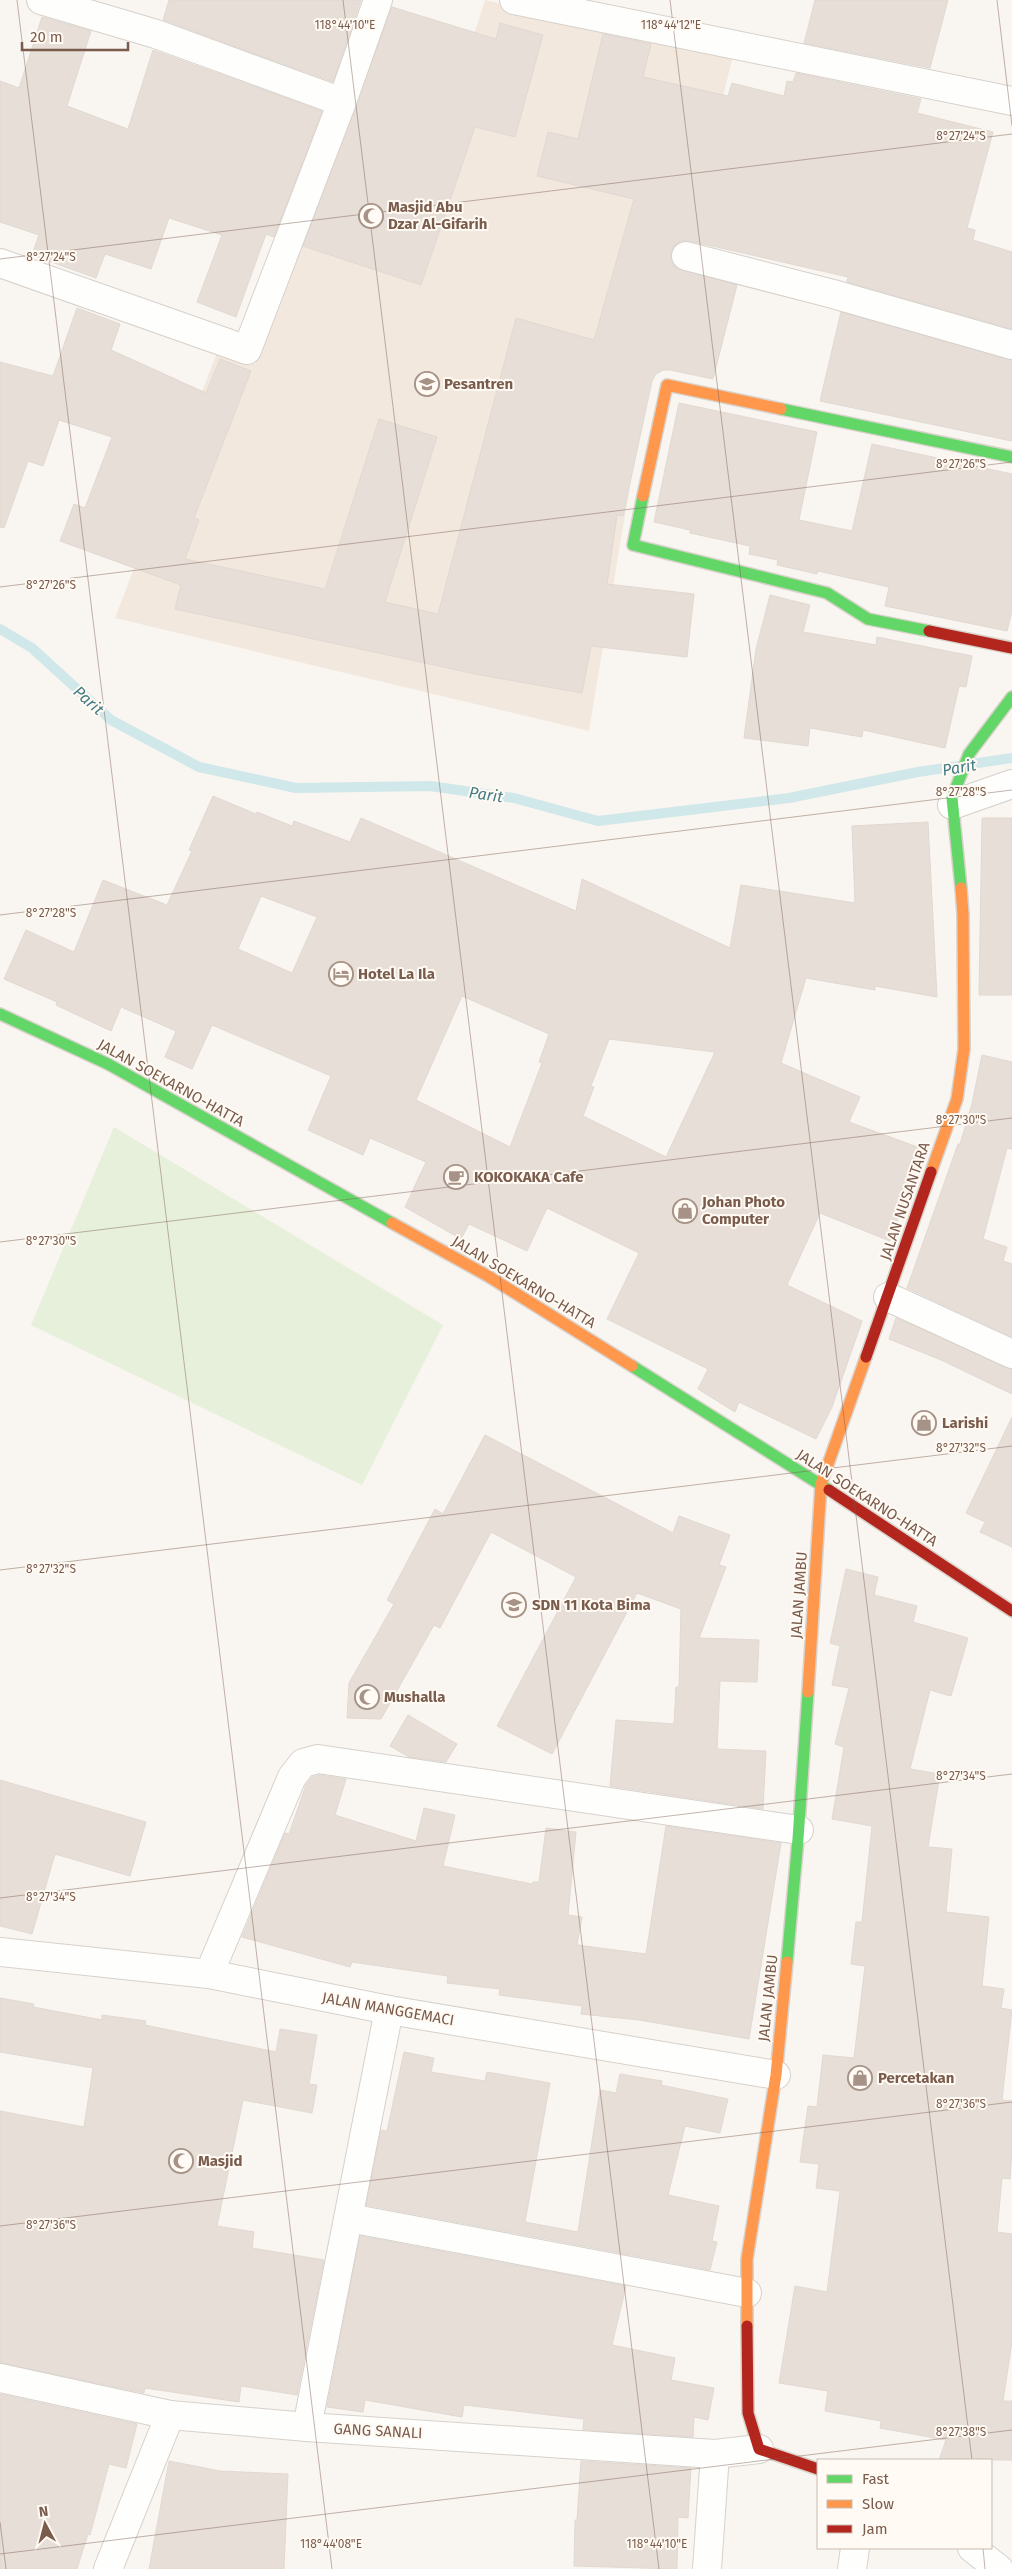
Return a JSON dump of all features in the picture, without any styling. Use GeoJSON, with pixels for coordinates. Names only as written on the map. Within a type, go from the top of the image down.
{"type":"FeatureCollection","features":[{"type":"Feature","properties":{"kind":"main road"},"geometry":{"type":"LineString","coordinates":[[1012,457],[667,385],[633,545],[827,593],[868,618],[1012,648]]}},
{"type":"Feature","properties":{"kind":"main road"},"geometry":{"type":"LineString","coordinates":[[952,801],[969,754],[1012,697]]}},
{"type":"Feature","properties":{"kind":"main road","name":"JALAN NUSANTARA"},"geometry":{"type":"LineString","coordinates":[[821,1484],[957,1099],[964,1049],[963,914],[952,801]]}},
{"type":"Feature","properties":{"kind":"main road","name":"JALAN SOEKARNO-HATTA"},"geometry":{"type":"LineString","coordinates":[[0,1014],[108,1064],[488,1276],[821,1484],[1012,1611]]}},
{"type":"Feature","properties":{"kind":"main road","name":"JALAN JAMBU"},"geometry":{"type":"LineString","coordinates":[[759,2448],[748,2413],[746,2259],[776,2075],[799,1830],[821,1484]]}},
{"type":"Feature","properties":{"kind":"main road"},"geometry":{"type":"LineString","coordinates":[[759,2448],[817,2469]]}},
{"type":"Feature","properties":{"kind":"street"},"geometry":{"type":"LineString","coordinates":[[41,0],[156,34],[342,102]]}},
{"type":"Feature","properties":{"kind":"street"},"geometry":{"type":"LineString","coordinates":[[0,263],[247,350],[342,102],[378,0]]}},
{"type":"Feature","properties":{"kind":"street"},"geometry":{"type":"LineString","coordinates":[[514,0],[549,4],[1012,101]]}},
{"type":"Feature","properties":{"kind":"street"},"geometry":{"type":"LineString","coordinates":[[686,256],[833,294],[1012,345]]}},
{"type":"Feature","properties":{"kind":"street"},"geometry":{"type":"LineString","coordinates":[[952,801],[1012,784]]}},
{"type":"Feature","properties":{"kind":"street"},"geometry":{"type":"LineString","coordinates":[[888,1297],[1012,1354]]}},
{"type":"Feature","properties":{"kind":"street"},"geometry":{"type":"LineString","coordinates":[[209,1974],[292,1777],[303,1763],[318,1759],[799,1830]]}},
{"type":"Feature","properties":{"kind":"street","name":"JALAN MANGGEMACI"},"geometry":{"type":"LineString","coordinates":[[1,1955],[209,1974],[389,2010],[776,2075]]}},
{"type":"Feature","properties":{"kind":"street"},"geometry":{"type":"LineString","coordinates":[[307,2427],[389,2010]]}},
{"type":"Feature","properties":{"kind":"street"},"geometry":{"type":"LineString","coordinates":[[349,2218],[747,2293]]}},
{"type":"Feature","properties":{"kind":"street","name":"GANG SANALI"},"geometry":{"type":"LineString","coordinates":[[0,2378],[170,2414],[307,2427],[715,2454],[759,2448]]}},
{"type":"Feature","properties":{"kind":"street"},"geometry":{"type":"LineString","coordinates":[[108,2569],[170,2414]]}},
{"type":"Feature","properties":{"kind":"street"},"geometry":{"type":"LineString","coordinates":[[707,2569],[715,2454]]}},
{"type":"Feature","properties":{"kind":"street"},"geometry":{"type":"LineString","coordinates":[[852,2569],[855,2549]]}},
{"type":"Feature","properties":{"kind":"street"},"geometry":{"type":"LineString","coordinates":[[973,2549],[999,2569]]}},
{"type":"Feature","properties":{"kind":"shaded area"},"geometry":{"type":"Polygon","coordinates":[[[485,0],[733,56],[640,425],[589,731],[115,618],[218,350],[255,364],[349,120],[434,160],[485,0]]]}},
{"type":"Feature","properties":{"kind":"green space"},"geometry":{"type":"Polygon","coordinates":[[[114,1127],[443,1325],[362,1485],[31,1325],[114,1127]]]}},
{"type":"Feature","properties":{"kind":"building"},"geometry":{"type":"Polygon","coordinates":[[[169,0],[361,0],[333,82],[163,20],[169,0]]]}},
{"type":"Feature","properties":{"kind":"building"},"geometry":{"type":"Polygon","coordinates":[[[815,0],[948,0],[930,68],[804,43],[815,0]]]}},
{"type":"Feature","properties":{"kind":"building"},"geometry":{"type":"Polygon","coordinates":[[[392,7],[496,39],[500,23],[543,35],[515,137],[475,127],[421,285],[303,246],[392,7]]]}},
{"type":"Feature","properties":{"kind":"building"},"geometry":{"type":"Polygon","coordinates":[[[42,17],[91,31],[67,106],[128,129],[153,50],[322,111],[274,237],[266,234],[236,317],[197,302],[222,235],[169,218],[151,269],[105,254],[96,278],[32,255],[39,235],[0,222],[0,81],[19,88],[42,17]]]}},
{"type":"Feature","properties":{"kind":"building"},"geometry":{"type":"Polygon","coordinates":[[[603,34],[651,44],[643,77],[728,96],[732,83],[784,96],[787,81],[793,82],[796,73],[921,99],[917,113],[993,132],[967,228],[975,230],[973,240],[1012,252],[1012,329],[847,282],[848,277],[690,241],[681,241],[675,245],[671,252],[671,260],[675,267],[737,285],[713,379],[663,370],[656,374],[652,381],[623,516],[617,515],[607,584],[694,594],[687,657],[591,646],[582,693],[480,675],[175,609],[181,585],[60,541],[74,504],[85,508],[112,437],[59,420],[43,466],[28,461],[4,528],[0,527],[0,362],[53,376],[77,308],[120,324],[111,350],[206,393],[220,359],[251,371],[194,518],[199,520],[185,559],[325,589],[379,419],[437,437],[385,602],[438,614],[516,318],[594,340],[634,199],[537,176],[548,132],[578,139],[603,34]]]}},
{"type":"Feature","properties":{"kind":"building"},"geometry":{"type":"Polygon","coordinates":[[[841,312],[1012,360],[1012,441],[820,401],[841,312]]]}},
{"type":"Feature","properties":{"kind":"building"},"geometry":{"type":"Polygon","coordinates":[[[679,403],[817,432],[799,520],[852,531],[872,444],[1012,474],[1012,611],[1007,631],[885,606],[889,587],[818,571],[817,574],[777,565],[778,560],[749,554],[750,546],[690,533],[690,530],[654,522],[679,403]]]}},
{"type":"Feature","properties":{"kind":"building"},"geometry":{"type":"Polygon","coordinates":[[[770,595],[810,605],[803,632],[876,645],[877,637],[972,656],[966,687],[959,686],[945,748],[863,730],[862,737],[810,728],[808,746],[744,738],[756,649],[770,595]]]}},
{"type":"Feature","properties":{"kind":"building"},"geometry":{"type":"Polygon","coordinates":[[[213,796],[256,814],[257,812],[292,826],[294,821],[350,842],[361,818],[576,911],[582,879],[730,948],[741,885],[855,903],[852,826],[928,822],[937,997],[875,986],[875,990],[806,978],[781,1063],[860,1097],[849,1122],[923,1149],[890,1241],[820,1213],[787,1285],[862,1321],[832,1407],[816,1439],[739,1402],[735,1412],[698,1389],[708,1369],[607,1319],[639,1253],[547,1208],[527,1251],[469,1224],[461,1239],[405,1207],[426,1162],[370,1138],[363,1155],[308,1130],[331,1076],[212,1025],[192,1069],[165,1057],[176,1031],[121,1007],[111,1031],[56,1005],[57,1002],[4,979],[26,930],[74,952],[103,880],[167,905],[192,851],[189,850],[213,796]],[[261,896],[238,949],[292,973],[317,917],[261,896]],[[462,996],[416,1100],[510,1147],[542,1063],[539,1062],[549,1034],[462,996]],[[609,1039],[591,1086],[594,1087],[583,1116],[666,1157],[715,1052],[609,1039]]]}},
{"type":"Feature","properties":{"kind":"building"},"geometry":{"type":"Polygon","coordinates":[[[982,818],[1012,818],[1012,995],[979,995],[982,818]]]}},
{"type":"Feature","properties":{"kind":"building"},"geometry":{"type":"Polygon","coordinates":[[[982,1055],[1012,1062],[1012,1149],[1007,1148],[983,1239],[1007,1247],[1003,1261],[1012,1264],[1012,1337],[907,1288],[958,1144],[960,1144],[972,1104],[982,1055]]]}},
{"type":"Feature","properties":{"kind":"building"},"geometry":{"type":"Polygon","coordinates":[[[896,1318],[1012,1369],[1012,1394],[941,1360],[889,1339],[896,1318]]]}},
{"type":"Feature","properties":{"kind":"building"},"geometry":{"type":"Polygon","coordinates":[[[1012,1417],[1012,1547],[980,1532],[985,1522],[966,1513],[1012,1417]]]}},
{"type":"Feature","properties":{"kind":"building"},"geometry":{"type":"Polygon","coordinates":[[[485,1435],[673,1533],[679,1516],[730,1535],[719,1565],[726,1567],[699,1638],[759,1640],[757,1682],[720,1681],[717,1749],[766,1751],[763,1809],[610,1786],[616,1720],[674,1724],[676,1687],[679,1687],[681,1609],[637,1593],[552,1754],[497,1726],[576,1577],[491,1532],[440,1628],[434,1625],[381,1719],[347,1718],[349,1683],[394,1604],[387,1600],[435,1509],[443,1514],[485,1435]]]}},
{"type":"Feature","properties":{"kind":"building"},"geometry":{"type":"Polygon","coordinates":[[[846,1569],[878,1577],[874,1595],[917,1606],[913,1622],[968,1638],[951,1696],[930,1690],[910,1769],[940,1774],[928,1847],[952,1849],[946,1912],[989,1917],[982,1986],[1004,1989],[1001,2008],[1012,2010],[1002,2100],[1012,2101],[1012,2152],[1010,2179],[1002,2178],[997,2232],[1012,2234],[1012,2342],[1003,2401],[1012,2401],[1012,2460],[939,2459],[946,2440],[880,2428],[881,2421],[825,2411],[828,2391],[779,2383],[795,2286],[827,2292],[840,2191],[816,2188],[819,2164],[800,2162],[808,2106],[817,2107],[823,2055],[854,2058],[865,1966],[851,1964],[856,1922],[862,1922],[872,1826],[832,1819],[844,1747],[835,1744],[849,1688],[832,1685],[840,1646],[830,1643],[846,1569]]]}},
{"type":"Feature","properties":{"kind":"building"},"geometry":{"type":"Polygon","coordinates":[[[408,1715],[457,1744],[446,1762],[409,1757],[390,1746],[408,1715]]]}},
{"type":"Feature","properties":{"kind":"building"},"geometry":{"type":"Polygon","coordinates":[[[319,1775],[346,1779],[335,1815],[416,1841],[424,1808],[455,1815],[443,1866],[532,1884],[533,1882],[539,1882],[546,1828],[576,1832],[568,1915],[582,1917],[577,1945],[646,1954],[666,1826],[781,1843],[749,2039],[639,2020],[581,2014],[582,2006],[499,1995],[500,1989],[447,1983],[448,1976],[352,1962],[350,1967],[242,1937],[285,1833],[289,1834],[306,1785],[312,1777],[319,1775]]]}},
{"type":"Feature","properties":{"kind":"building"},"geometry":{"type":"Polygon","coordinates":[[[0,1780],[146,1822],[130,1876],[55,1854],[32,1934],[0,1926],[0,1780]]]}},
{"type":"Feature","properties":{"kind":"building"},"geometry":{"type":"Polygon","coordinates":[[[0,1998],[34,2004],[33,2007],[102,2020],[102,2015],[146,2021],[145,2025],[276,2052],[280,2029],[317,2035],[309,2084],[317,2085],[312,2113],[243,2100],[217,2226],[254,2232],[252,2248],[324,2260],[297,2395],[241,2386],[239,2402],[145,2388],[144,2393],[0,2363],[0,2111],[84,2127],[93,2068],[0,2052],[0,1998]]]}},
{"type":"Feature","properties":{"kind":"building"},"geometry":{"type":"Polygon","coordinates":[[[404,2052],[434,2058],[431,2072],[485,2081],[487,2072],[550,2083],[525,2222],[578,2232],[600,2090],[616,2093],[620,2074],[662,2081],[661,2085],[728,2099],[720,2133],[685,2126],[668,2195],[719,2206],[712,2241],[717,2242],[710,2270],[366,2205],[381,2130],[387,2131],[404,2052]]]}},
{"type":"Feature","properties":{"kind":"building"},"geometry":{"type":"Polygon","coordinates":[[[360,2236],[626,2286],[612,2345],[675,2358],[671,2380],[714,2388],[708,2420],[694,2417],[693,2437],[583,2430],[584,2419],[464,2405],[462,2417],[365,2400],[363,2412],[327,2407],[360,2236]]]}},
{"type":"Feature","properties":{"kind":"building"},"geometry":{"type":"Polygon","coordinates":[[[0,2394],[137,2424],[126,2468],[109,2464],[90,2535],[88,2534],[77,2569],[0,2569],[0,2394]]]}},
{"type":"Feature","properties":{"kind":"building"},"geometry":{"type":"Polygon","coordinates":[[[169,2461],[220,2471],[288,2474],[284,2569],[149,2569],[169,2461]]]}},
{"type":"Feature","properties":{"kind":"building"},"geometry":{"type":"Polygon","coordinates":[[[581,2461],[691,2468],[688,2518],[678,2517],[677,2569],[574,2566],[575,2520],[577,2520],[581,2461]]]}},
{"type":"Feature","properties":{"kind":"waterway","name":"Parit"},"geometry":{"type":"LineString","coordinates":[[0,629],[32,648],[111,720],[199,767],[296,788],[430,786],[514,798],[598,821],[789,798],[918,772],[1012,758]]}},
{"type":"Feature","properties":{"kind":"traffic: fast"},"geometry":{"type":"LineString","coordinates":[[781,409],[1012,457]]}},
{"type":"Feature","properties":{"kind":"traffic: fast"},"geometry":{"type":"LineString","coordinates":[[643,496],[633,545],[827,593],[868,619],[929,631]]}},
{"type":"Feature","properties":{"kind":"traffic: fast"},"geometry":{"type":"LineString","coordinates":[[961,888],[952,798],[969,754],[1012,697]]}},
{"type":"Feature","properties":{"kind":"traffic: fast"},"geometry":{"type":"LineString","coordinates":[[0,1014],[108,1064],[392,1223]]}},
{"type":"Feature","properties":{"kind":"traffic: fast"},"geometry":{"type":"LineString","coordinates":[[632,1366],[829,1490]]}},
{"type":"Feature","properties":{"kind":"traffic: fast"},"geometry":{"type":"LineString","coordinates":[[787,1962],[808,1692]]}},
{"type":"Feature","properties":{"kind":"traffic: slow"},"geometry":{"type":"LineString","coordinates":[[643,496],[667,385],[781,409]]}},
{"type":"Feature","properties":{"kind":"traffic: slow"},"geometry":{"type":"LineString","coordinates":[[931,1172],[957,1099],[964,1049],[963,914],[961,888]]}},
{"type":"Feature","properties":{"kind":"traffic: slow"},"geometry":{"type":"LineString","coordinates":[[392,1223],[488,1276],[632,1366]]}},
{"type":"Feature","properties":{"kind":"traffic: slow"},"geometry":{"type":"LineString","coordinates":[[808,1692],[821,1484],[866,1357]]}},
{"type":"Feature","properties":{"kind":"traffic: slow"},"geometry":{"type":"LineString","coordinates":[[747,2326],[747,2259],[776,2075],[787,1962]]}},
{"type":"Feature","properties":{"kind":"traffic: jam"},"geometry":{"type":"LineString","coordinates":[[929,631],[1012,648]]}},
{"type":"Feature","properties":{"kind":"traffic: jam"},"geometry":{"type":"LineString","coordinates":[[866,1357],[931,1172]]}},
{"type":"Feature","properties":{"kind":"traffic: jam"},"geometry":{"type":"LineString","coordinates":[[829,1490],[1012,1611]]}},
{"type":"Feature","properties":{"kind":"traffic: jam"},"geometry":{"type":"LineString","coordinates":[[747,2326],[748,2413],[759,2449],[817,2469]]}},
{"type":"Feature","properties":{"kind":"place","name":"Masjid Abu Dzar Al-Gifarih"},"geometry":{"type":"Point","coordinates":[371,216]}},
{"type":"Feature","properties":{"kind":"place","name":"Pesantren"},"geometry":{"type":"Point","coordinates":[427,384]}},
{"type":"Feature","properties":{"kind":"place","name":"Hotel La Ila"},"geometry":{"type":"Point","coordinates":[341,974]}},
{"type":"Feature","properties":{"kind":"place","name":"KOKOKAKA Cafe"},"geometry":{"type":"Point","coordinates":[456,1177]}},
{"type":"Feature","properties":{"kind":"place","name":"Johan Photo Computer"},"geometry":{"type":"Point","coordinates":[685,1211]}},
{"type":"Feature","properties":{"kind":"place","name":"Larishi"},"geometry":{"type":"Point","coordinates":[924,1423]}},
{"type":"Feature","properties":{"kind":"place","name":"SDN 11 Kota Bima"},"geometry":{"type":"Point","coordinates":[514,1605]}},
{"type":"Feature","properties":{"kind":"place","name":"Mushalla"},"geometry":{"type":"Point","coordinates":[367,1697]}},
{"type":"Feature","properties":{"kind":"place","name":"Percetakan"},"geometry":{"type":"Point","coordinates":[860,2078]}},
{"type":"Feature","properties":{"kind":"place","name":"Masjid"},"geometry":{"type":"Point","coordinates":[181,2161]}}]}
